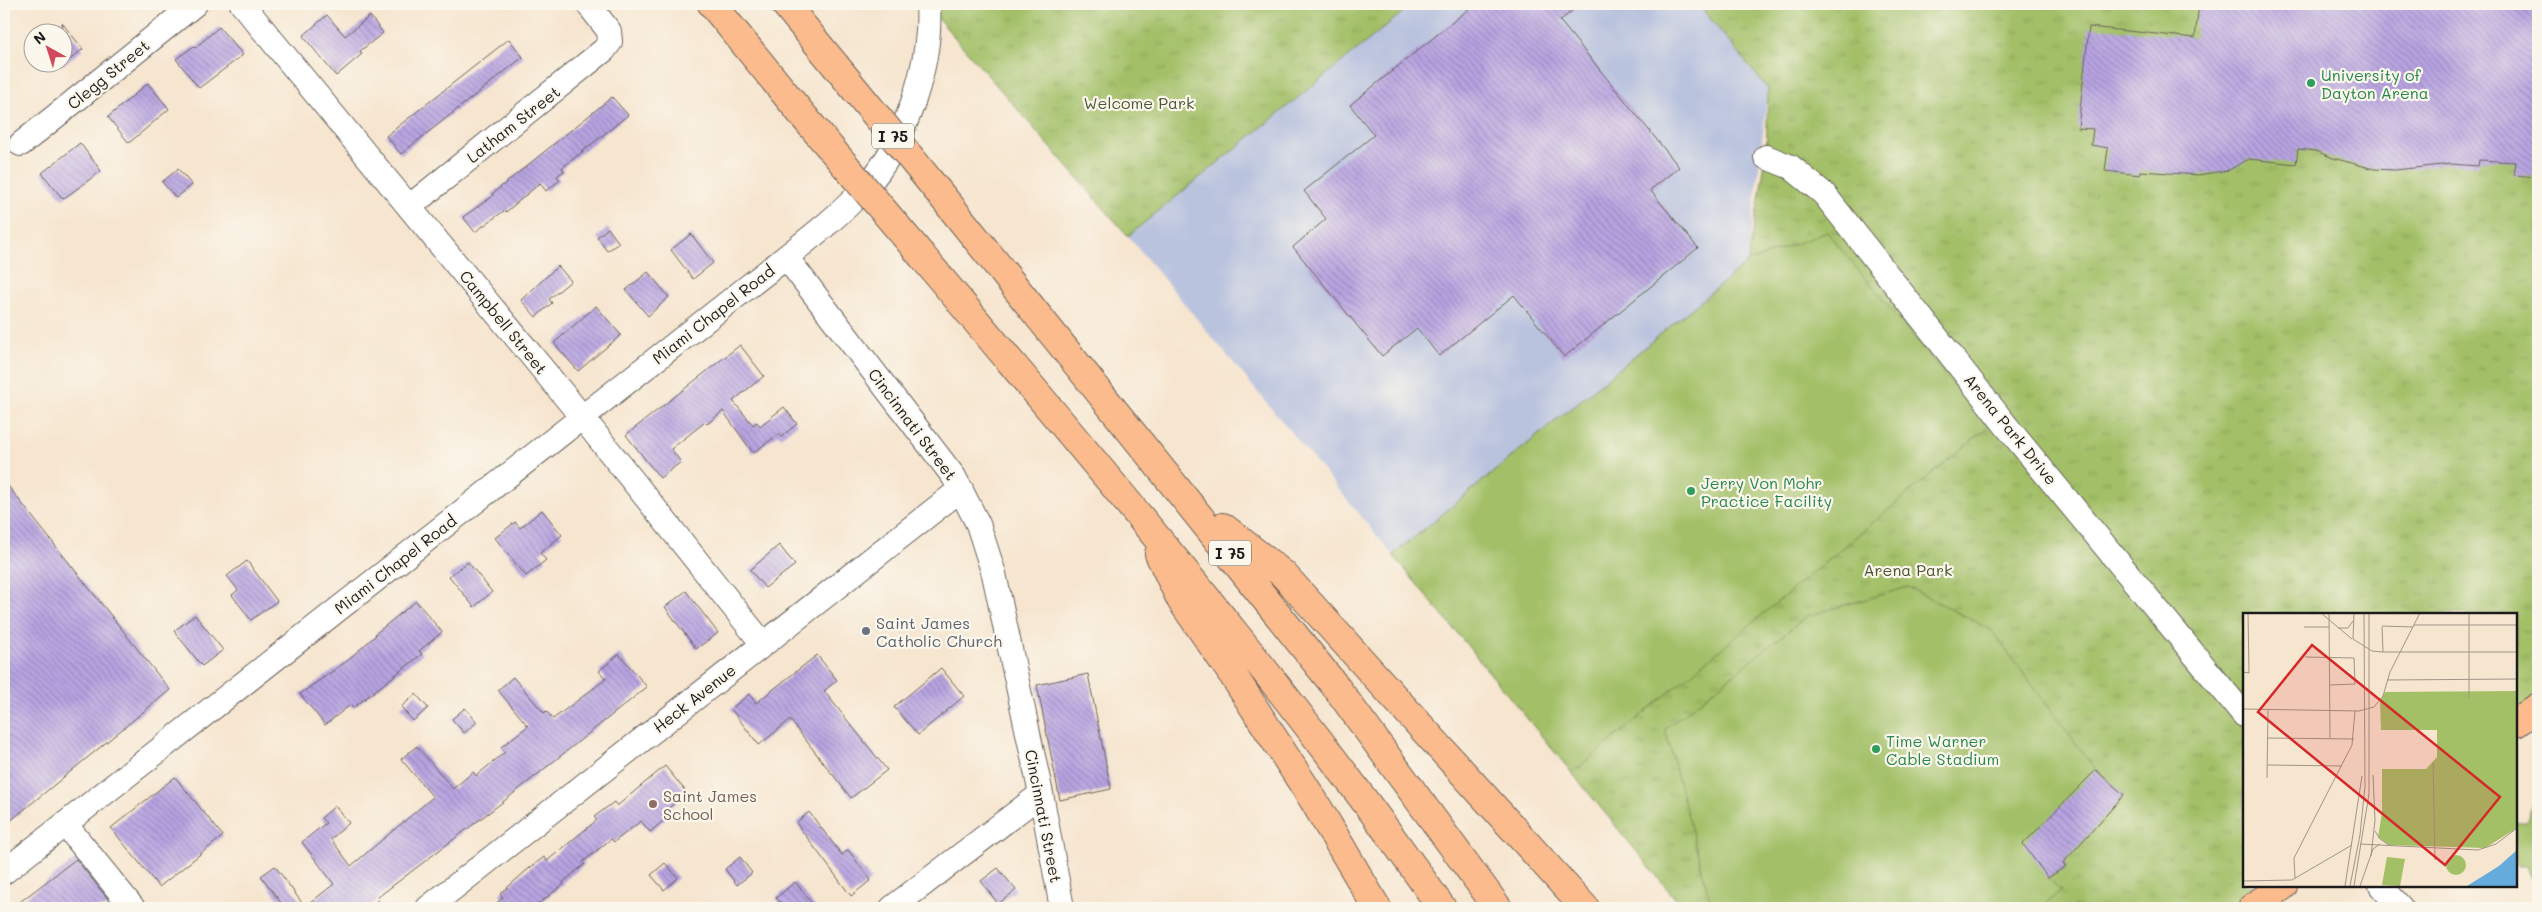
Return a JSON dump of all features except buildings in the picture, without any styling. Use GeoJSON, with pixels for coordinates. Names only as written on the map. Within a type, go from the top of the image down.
{"type":"FeatureCollection","features":[{"type":"Feature","properties":{"kind":"main road","name":"I 75"},"geometry":{"type":"LineString","coordinates":[[712,4],[805,118],[1189,574],[1364,798],[1442,908]]}},
{"type":"Feature","properties":{"kind":"main road","name":"I 75"},"geometry":{"type":"LineString","coordinates":[[785,4],[1336,686],[1498,908]]}},
{"type":"Feature","properties":{"kind":"main road"},"geometry":{"type":"LineString","coordinates":[[1185,497],[1283,574],[1585,908]]}},
{"type":"Feature","properties":{"kind":"main road"},"geometry":{"type":"LineString","coordinates":[[1142,520],[1181,600],[1207,635],[1267,727],[1377,908]]}},
{"type":"Feature","properties":{"kind":"main road"},"geometry":{"type":"LineString","coordinates":[[2517,722],[2538,707]]}},
{"type":"Feature","properties":{"kind":"main road"},"geometry":{"type":"LineString","coordinates":[[2252,908],[2282,887]]}},
{"type":"Feature","properties":{"kind":"street","name":"Clegg Street"},"geometry":{"type":"LineString","coordinates":[[21,144],[195,4]]}},
{"type":"Feature","properties":{"kind":"street","name":"Campbell Street"},"geometry":{"type":"LineString","coordinates":[[242,4],[582,417],[762,644]]}},
{"type":"Feature","properties":{"kind":"street","name":"Latham Street"},"geometry":{"type":"LineString","coordinates":[[409,207],[604,50],[610,42],[609,31],[588,4]]}},
{"type":"Feature","properties":{"kind":"street"},"geometry":{"type":"LineString","coordinates":[[786,257],[830,221],[867,185],[895,144],[914,102],[923,68],[928,4]]}},
{"type":"Feature","properties":{"kind":"street","name":"Arena Park Drive"},"geometry":{"type":"LineString","coordinates":[[1766,157],[1791,168],[1824,194],[2008,428],[2243,714]]}},
{"type":"Feature","properties":{"kind":"street","name":"Miami Chapel Road"},"geometry":{"type":"LineString","coordinates":[[4,872],[786,257]]}},
{"type":"Feature","properties":{"kind":"street","name":"Cincinnati Street"},"geometry":{"type":"LineString","coordinates":[[786,257],[961,489],[978,524],[990,559],[1041,794],[1062,908]]}},
{"type":"Feature","properties":{"kind":"street","name":"Heck Avenue"},"geometry":{"type":"LineString","coordinates":[[428,908],[961,489]]}},
{"type":"Feature","properties":{"kind":"street"},"geometry":{"type":"LineString","coordinates":[[892,908],[1041,794]]}},
{"type":"Feature","properties":{"kind":"street"},"geometry":{"type":"LineString","coordinates":[[65,824],[133,908]]}},
{"type":"Feature","properties":{"kind":"street"},"geometry":{"type":"LineString","coordinates":[[2383,887],[2401,908]]}},
{"type":"Feature","properties":{"kind":"shaded area"},"geometry":{"type":"Polygon","coordinates":[[[1413,4],[1698,4],[1768,89],[1748,262],[1393,555],[1128,236],[1413,4]]]}},
{"type":"Feature","properties":{"kind":"green space","name":"Welcome Park"},"geometry":{"type":"Polygon","coordinates":[[[928,4],[1413,4],[1128,236],[928,7],[928,4]]]}},
{"type":"Feature","properties":{"kind":"green space","name":"Arena Park"},"geometry":{"type":"Polygon","coordinates":[[[1698,4],[2538,4],[2538,707],[2517,722],[2517,613],[2243,613],[2243,887],[2282,887],[2252,908],[1683,908],[1393,555],[1748,262],[1766,157],[1768,89],[1698,4]]]}},
{"type":"Feature","properties":{"kind":"green space","name":"Jerry Von Mohr Practice Facility"},"geometry":{"type":"Polygon","coordinates":[[[1827,232],[1988,427],[1572,773],[1393,555],[1748,262],[1827,232]]]}},
{"type":"Feature","properties":{"kind":"green space","name":"Time Warner Cable Stadium"},"geometry":{"type":"Polygon","coordinates":[[[1908,587],[1991,630],[2096,770],[2124,795],[2057,856],[2066,866],[2048,878],[2061,890],[2041,908],[1712,908],[1665,729],[1807,616],[1908,587]]]}},
{"type":"Feature","properties":{"kind":"green space"},"geometry":{"type":"Polygon","coordinates":[[[2538,802],[2538,888],[2533,882],[2526,866],[2517,866],[2517,822],[2526,822],[2531,809],[2538,802]]]}},
{"type":"Feature","properties":{"kind":"place","name":"University of Dayton Arena"},"geometry":{"type":"Point","coordinates":[2311,83]}},
{"type":"Feature","properties":{"kind":"place","name":"Jerry Von Mohr Practice Facility"},"geometry":{"type":"Point","coordinates":[1691,491]}},
{"type":"Feature","properties":{"kind":"place","name":"Saint James Catholic Church"},"geometry":{"type":"Point","coordinates":[866,631]}},
{"type":"Feature","properties":{"kind":"place","name":"Time Warner Cable Stadium"},"geometry":{"type":"Point","coordinates":[1876,749]}},
{"type":"Feature","properties":{"kind":"place","name":"Saint James School"},"geometry":{"type":"Point","coordinates":[653,804]}}]}
